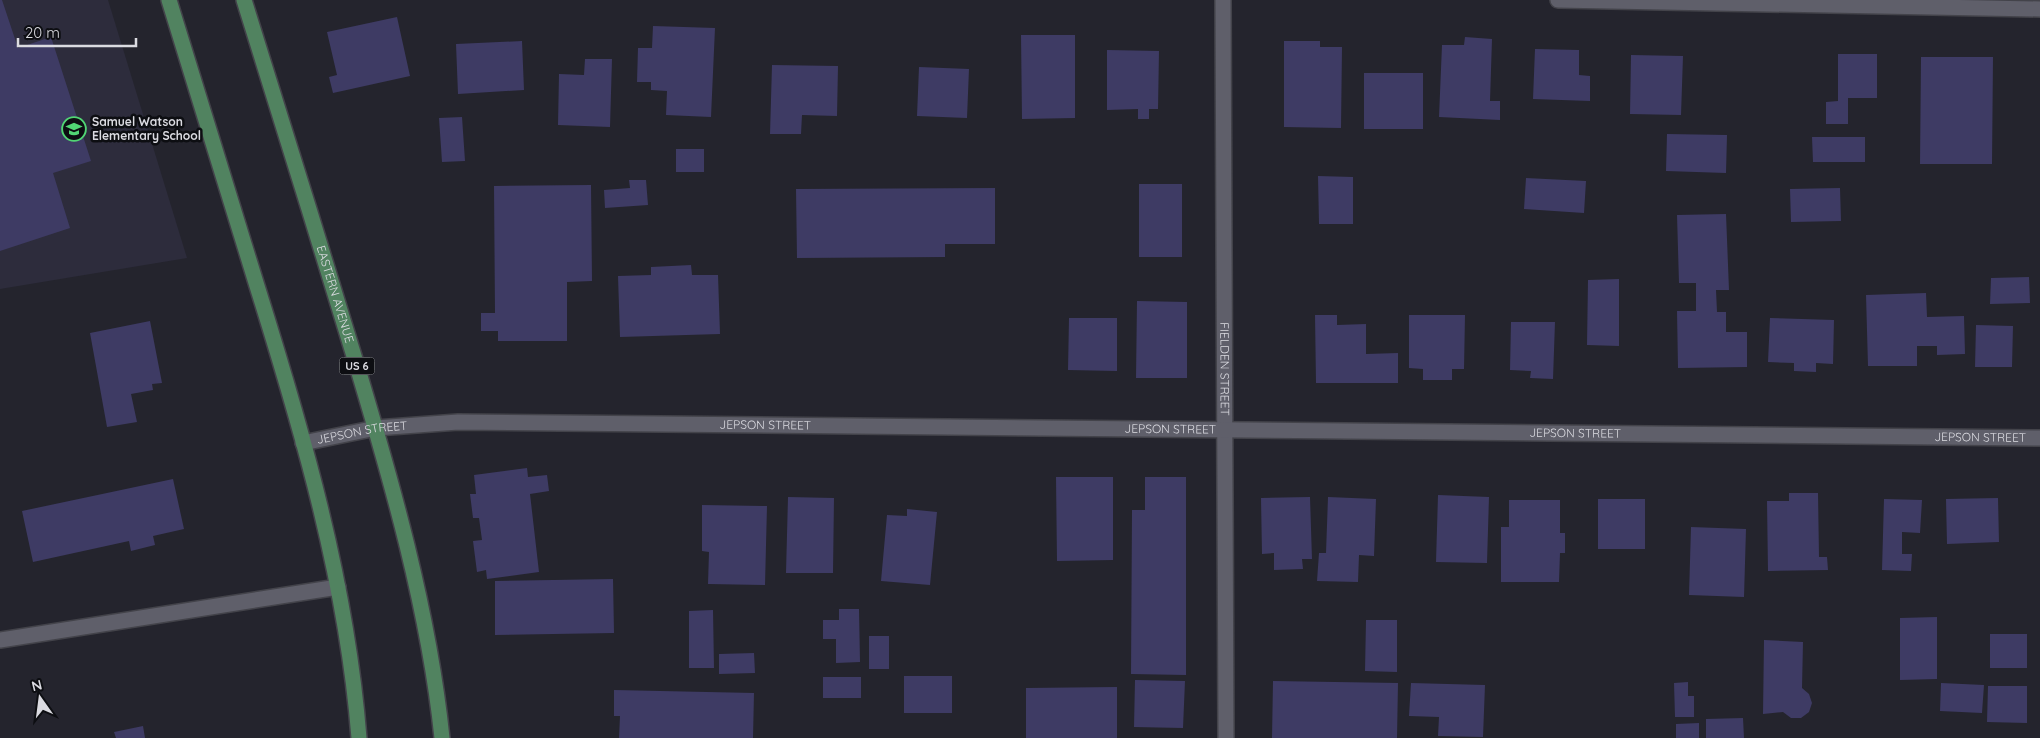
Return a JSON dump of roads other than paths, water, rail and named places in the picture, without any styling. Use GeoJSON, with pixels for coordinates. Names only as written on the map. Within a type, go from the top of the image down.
{"type":"FeatureCollection","features":[{"type":"Feature","properties":{"kind":"main road"},"geometry":{"type":"LineString","coordinates":[[169,0],[273,338],[303,443],[338,587],[349,651],[359,738]]}},
{"type":"Feature","properties":{"kind":"main road","name":"EASTERN AVENUE"},"geometry":{"type":"LineString","coordinates":[[244,0],[376,428],[414,581],[429,652],[442,738]]}},
{"type":"Feature","properties":{"kind":"street","name":"FIELDEN STREET"},"geometry":{"type":"LineString","coordinates":[[1223,0],[1226,738]]}},
{"type":"Feature","properties":{"kind":"street"},"geometry":{"type":"LineString","coordinates":[[1558,0],[2040,9]]}},
{"type":"Feature","properties":{"kind":"street","name":"JEPSON STREET"},"geometry":{"type":"LineString","coordinates":[[303,443],[376,428],[458,422],[2040,438]]}},
{"type":"Feature","properties":{"kind":"street"},"geometry":{"type":"LineString","coordinates":[[0,640],[338,587]]}},
{"type":"Feature","properties":{"kind":"place","name":"Samuel Watson Elementary School"},"geometry":{"type":"Point","coordinates":[74,129]}}]}
